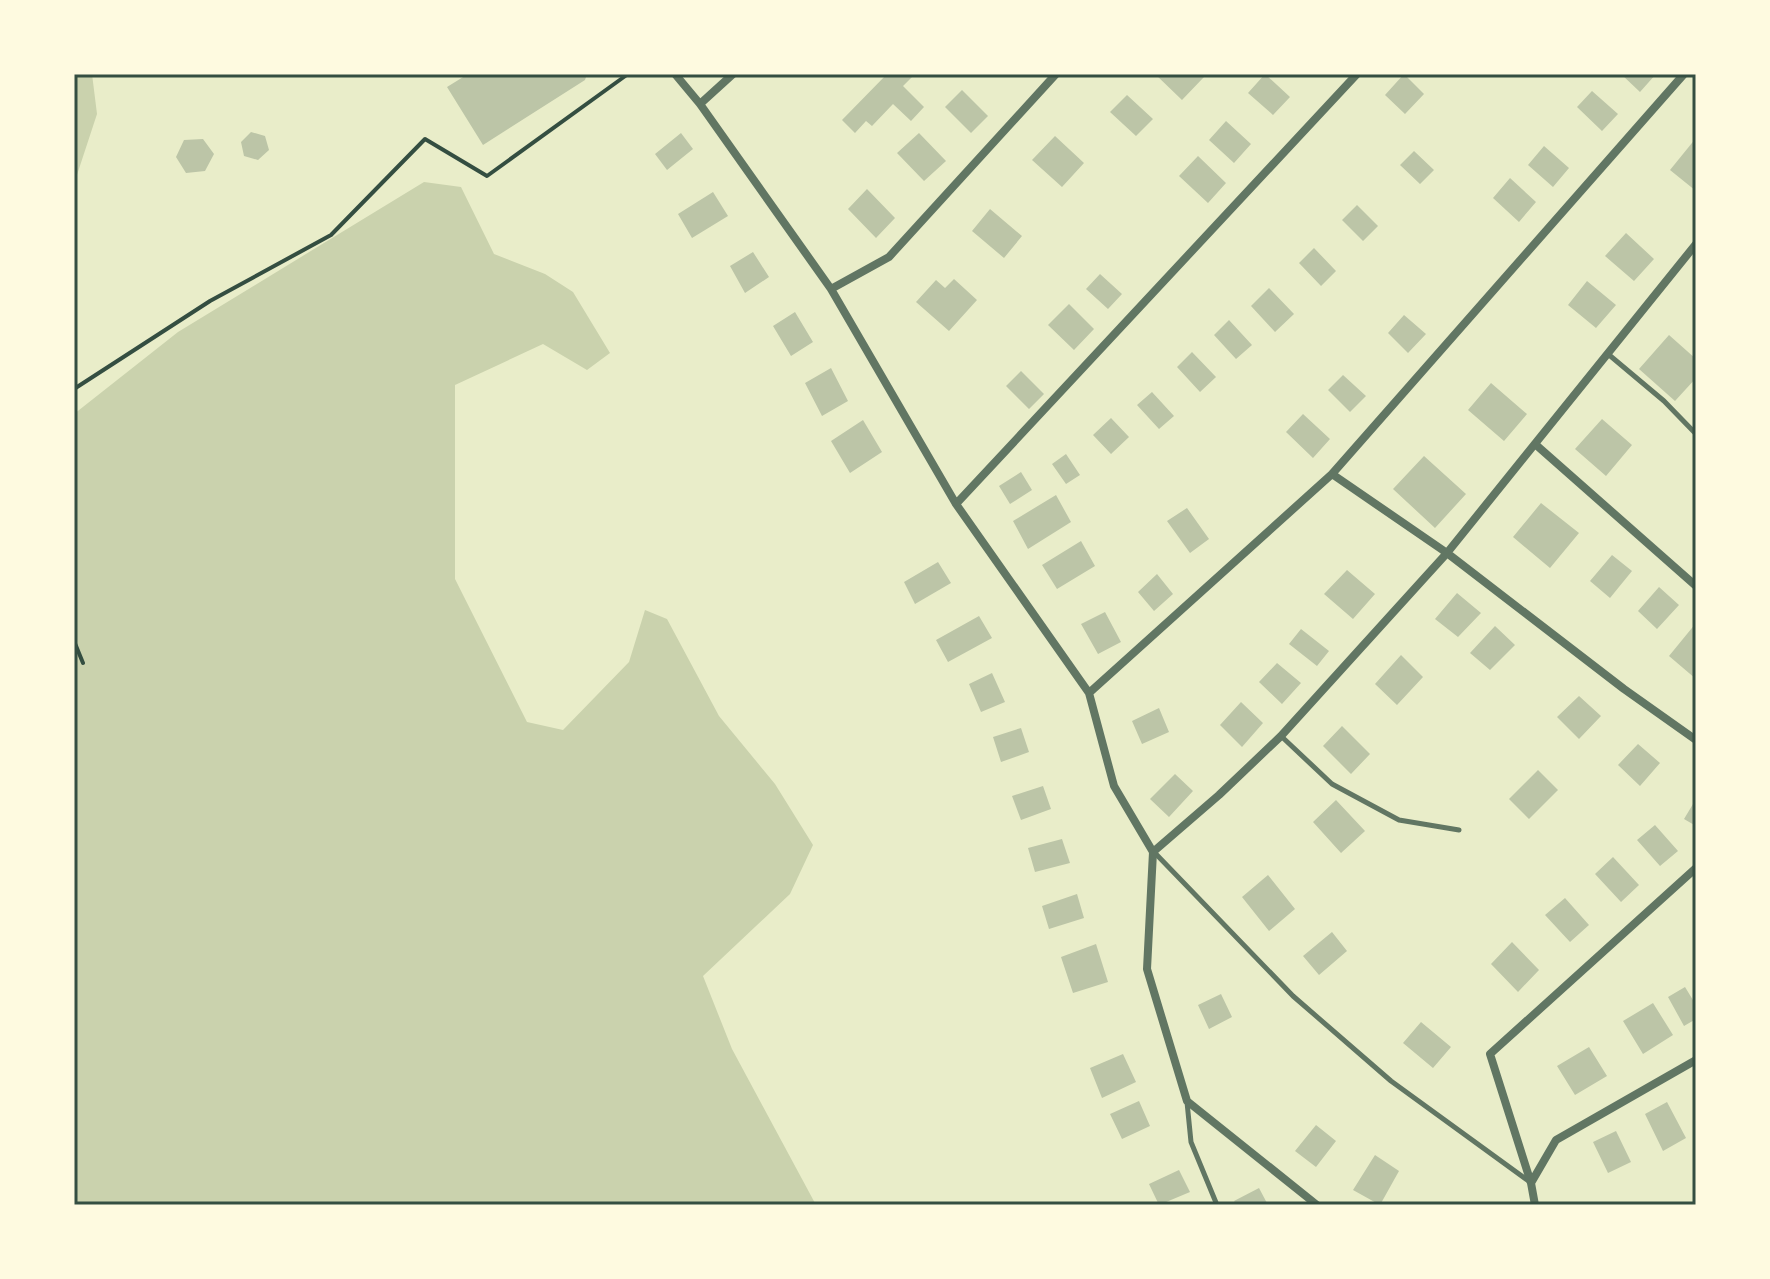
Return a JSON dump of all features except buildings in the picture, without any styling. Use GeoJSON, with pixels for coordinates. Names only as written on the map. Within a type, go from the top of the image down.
{"type":"FeatureCollection","features":[{"type":"Feature","properties":{"kind":"street"},"geometry":{"type":"LineString","coordinates":[[675,74],[700,104],[831,289],[956,504],[1089,693],[1114,786],[1153,852],[1147,969],[1187,1101],[1317,1205]]}},
{"type":"Feature","properties":{"kind":"street"},"geometry":{"type":"LineString","coordinates":[[700,104],[733,74]]}},
{"type":"Feature","properties":{"kind":"street"},"geometry":{"type":"LineString","coordinates":[[831,289],[889,257],[1056,74]]}},
{"type":"Feature","properties":{"kind":"street"},"geometry":{"type":"LineString","coordinates":[[956,504],[1357,74]]}},
{"type":"Feature","properties":{"kind":"street"},"geometry":{"type":"LineString","coordinates":[[1089,693],[1332,474],[1684,74]]}},
{"type":"Feature","properties":{"kind":"street"},"geometry":{"type":"LineString","coordinates":[[1153,852],[1281,736],[1447,553],[1696,244]]}},
{"type":"Feature","properties":{"kind":"street"},"geometry":{"type":"LineString","coordinates":[[1535,444],[1696,586]]}},
{"type":"Feature","properties":{"kind":"street"},"geometry":{"type":"LineString","coordinates":[[1332,474],[1447,553],[1624,689],[1696,740]]}},
{"type":"Feature","properties":{"kind":"street"},"geometry":{"type":"LineString","coordinates":[[1535,1205],[1531,1183],[1490,1054],[1696,868]]}},
{"type":"Feature","properties":{"kind":"street"},"geometry":{"type":"LineString","coordinates":[[1531,1183],[1556,1140],[1696,1060]]}},
{"type":"Feature","properties":{"kind":"lane"},"geometry":{"type":"LineString","coordinates":[[1608,354],[1664,401],[1696,434]]}},
{"type":"Feature","properties":{"kind":"lane"},"geometry":{"type":"LineString","coordinates":[[1281,736],[1332,784],[1399,820],[1459,830]]}},
{"type":"Feature","properties":{"kind":"lane"},"geometry":{"type":"LineString","coordinates":[[1153,852],[1293,996],[1391,1081],[1531,1183]]}},
{"type":"Feature","properties":{"kind":"lane"},"geometry":{"type":"LineString","coordinates":[[1187,1101],[1191,1142],[1217,1205]]}},
{"type":"Feature","properties":{"kind":"path"},"geometry":{"type":"LineString","coordinates":[[74,389],[210,301],[331,235],[425,139],[487,176],[628,74]]}},
{"type":"Feature","properties":{"kind":"path"},"geometry":{"type":"LineString","coordinates":[[74,641],[83,663]]}},
{"type":"Feature","properties":{"kind":"green space"},"geometry":{"type":"Polygon","coordinates":[[[74,74],[92,74],[97,114],[74,184],[74,74]]]}},
{"type":"Feature","properties":{"kind":"green space"},"geometry":{"type":"Polygon","coordinates":[[[424,182],[461,187],[494,254],[545,274],[573,292],[610,353],[587,370],[543,344],[455,385],[455,579],[527,722],[563,730],[629,662],[645,610],[667,619],[719,716],[775,784],[813,845],[790,894],[703,976],[732,1049],[816,1205],[74,1205],[74,414],[178,332],[424,182]]]}}]}
